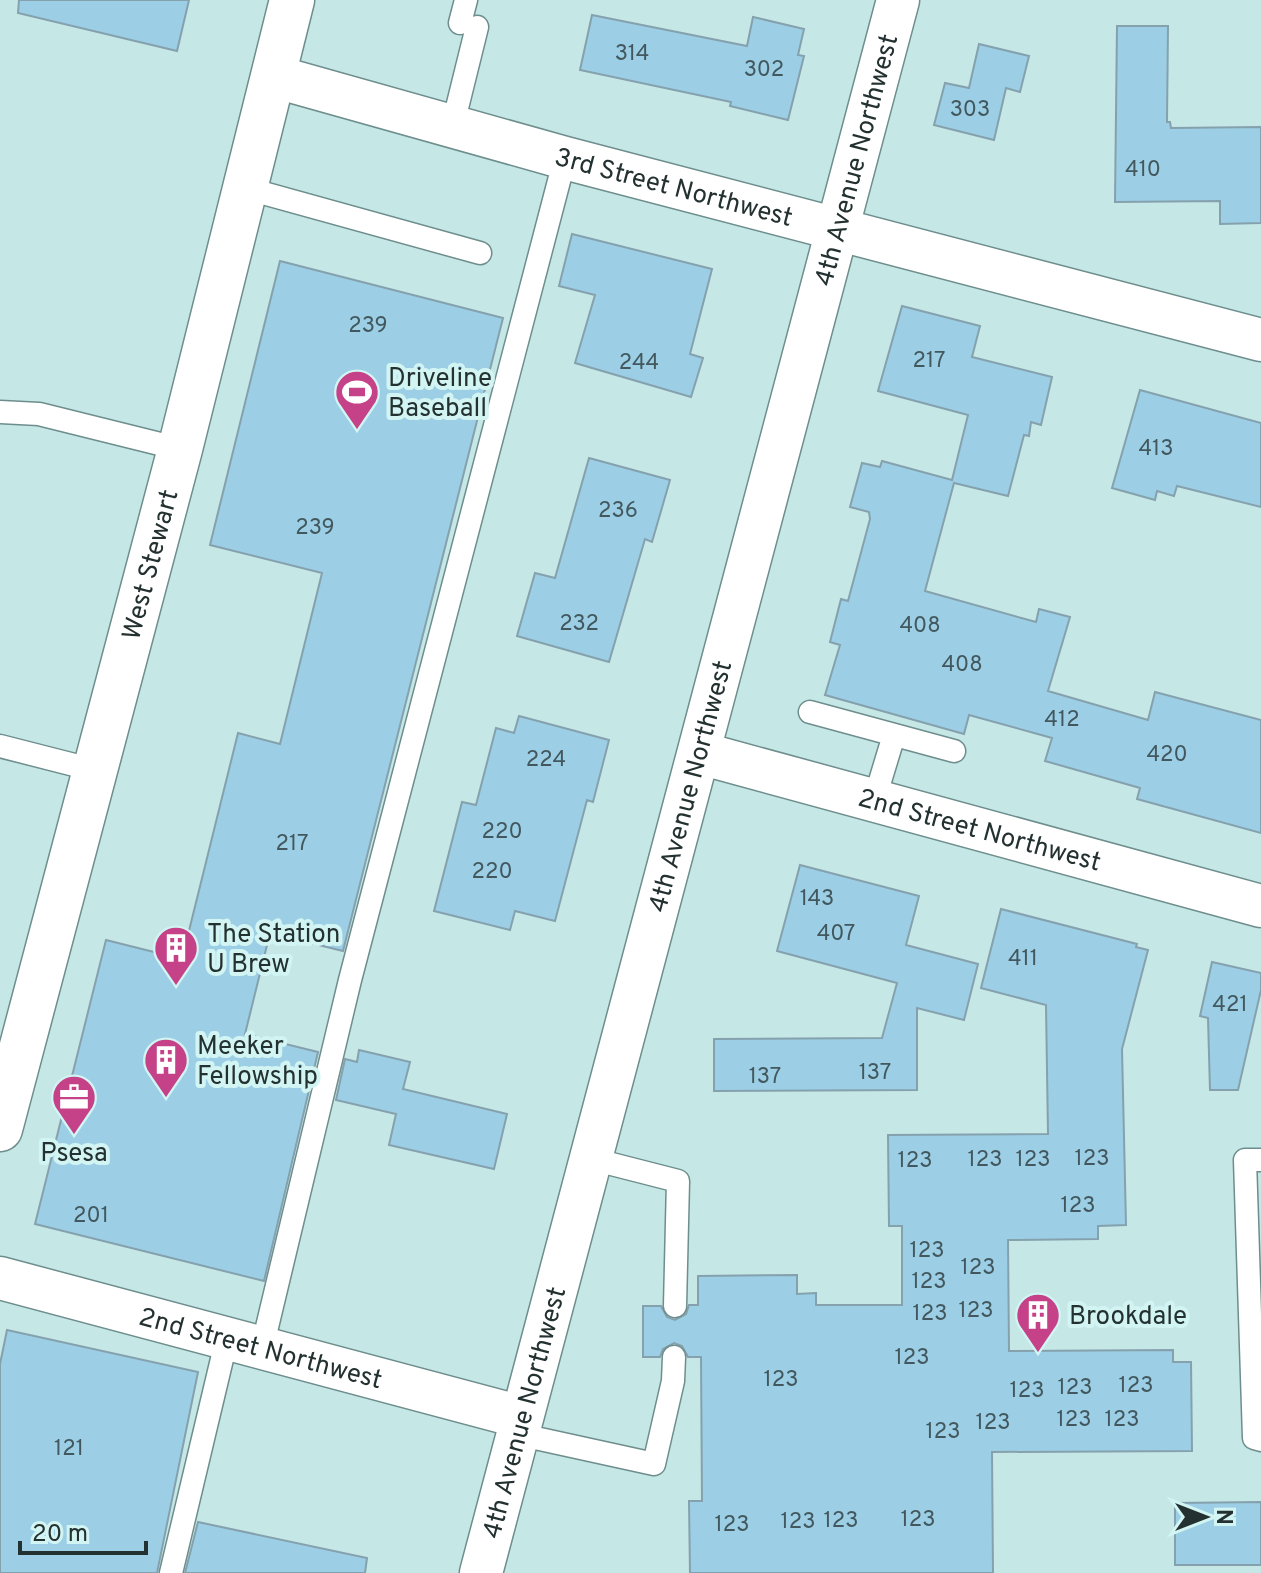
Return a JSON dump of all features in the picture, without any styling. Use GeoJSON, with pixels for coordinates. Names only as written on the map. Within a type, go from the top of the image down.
{"type":"FeatureCollection","features":[{"type":"Feature","properties":{"kind":"street","name":"West Stewart"},"geometry":{"type":"LineString","coordinates":[[0,1129],[180,449],[292,0]]}},
{"type":"Feature","properties":{"kind":"street","name":"4th Avenue Northwest"},"geometry":{"type":"LineString","coordinates":[[481,1573],[841,227],[898,0]]}},
{"type":"Feature","properties":{"kind":"street","name":"3rd Street Northwest"},"geometry":{"type":"LineString","coordinates":[[273,76],[453,124],[565,158],[841,227],[1261,340]]}},
{"type":"Feature","properties":{"kind":"street","name":"2nd Street Northwest"},"geometry":{"type":"LineString","coordinates":[[700,753],[1261,906]]}},
{"type":"Feature","properties":{"kind":"street","name":"2nd Street Northwest"},"geometry":{"type":"LineString","coordinates":[[0,1278],[244,1343],[519,1426]]}},
{"type":"Feature","properties":{"kind":"lane"},"geometry":{"type":"LineString","coordinates":[[453,124],[468,25],[466,0]]}},
{"type":"Feature","properties":{"kind":"lane"},"geometry":{"type":"LineString","coordinates":[[171,1573],[244,1343],[350,980],[565,158]]}},
{"type":"Feature","properties":{"kind":"lane"},"geometry":{"type":"LineString","coordinates":[[245,188],[480,253]]}},
{"type":"Feature","properties":{"kind":"lane"},"geometry":{"type":"LineString","coordinates":[[0,412],[39,414],[180,449]]}},
{"type":"Feature","properties":{"kind":"lane"},"geometry":{"type":"LineString","coordinates":[[810,712],[954,751]]}},
{"type":"Feature","properties":{"kind":"lane"},"geometry":{"type":"LineString","coordinates":[[874,801],[894,735]]}},
{"type":"Feature","properties":{"kind":"lane"},"geometry":{"type":"LineString","coordinates":[[0,746],[94,770]]}},
{"type":"Feature","properties":{"kind":"lane"},"geometry":{"type":"LineString","coordinates":[[592,1159],[678,1181],[675,1306]]}},
{"type":"Feature","properties":{"kind":"lane"},"geometry":{"type":"LineString","coordinates":[[1261,1160],[1245,1160],[1254,1438],[1261,1440]]}},
{"type":"Feature","properties":{"kind":"lane"},"geometry":{"type":"LineString","coordinates":[[519,1426],[654,1464],[673,1381],[674,1357]]}},
{"type":"Feature","properties":{"kind":"building"},"geometry":{"type":"Polygon","coordinates":[[[19,0],[189,0],[177,51],[18,13],[19,0]]]}},
{"type":"Feature","properties":{"kind":"building"},"geometry":{"type":"Polygon","coordinates":[[[592,15],[747,46],[753,17],[804,29],[798,55],[804,56],[788,120],[730,106],[731,102],[580,70],[592,15]]]}},
{"type":"Feature","properties":{"kind":"building"},"geometry":{"type":"Polygon","coordinates":[[[1117,26],[1168,26],[1167,122],[1170,122],[1171,128],[1261,127],[1261,223],[1220,224],[1220,201],[1115,202],[1117,26]]]}},
{"type":"Feature","properties":{"kind":"building"},"geometry":{"type":"Polygon","coordinates":[[[979,44],[1029,56],[1020,92],[1006,88],[994,140],[934,125],[945,83],[969,88],[979,44]]]}},
{"type":"Feature","properties":{"kind":"building"},"geometry":{"type":"Polygon","coordinates":[[[572,234],[712,269],[690,354],[703,358],[691,397],[575,363],[595,295],[559,286],[572,234]]]}},
{"type":"Feature","properties":{"kind":"building"},"geometry":{"type":"Polygon","coordinates":[[[280,261],[503,318],[343,951],[270,933],[245,1034],[318,1052],[264,1281],[35,1224],[106,940],[182,959],[238,733],[280,744],[322,573],[210,545],[280,261]]]}},
{"type":"Feature","properties":{"kind":"building"},"geometry":{"type":"Polygon","coordinates":[[[902,306],[980,326],[972,357],[1052,377],[1041,425],[1031,422],[1029,436],[1024,435],[1008,496],[954,483],[925,591],[1036,622],[1039,609],[1070,617],[1048,691],[1148,720],[1155,692],[1261,720],[1261,833],[1137,799],[1140,788],[1045,761],[1052,738],[969,715],[964,734],[825,695],[840,645],[830,642],[841,599],[848,601],[870,519],[869,512],[850,507],[862,463],[880,467],[882,461],[952,480],[968,415],[878,391],[902,306]]]}},
{"type":"Feature","properties":{"kind":"building"},"geometry":{"type":"Polygon","coordinates":[[[1140,390],[1261,423],[1261,507],[1177,486],[1174,496],[1157,491],[1155,500],[1112,488],[1140,390]]]}},
{"type":"Feature","properties":{"kind":"building"},"geometry":{"type":"Polygon","coordinates":[[[589,458],[670,480],[652,542],[645,539],[609,662],[517,636],[535,573],[555,578],[589,458]]]}},
{"type":"Feature","properties":{"kind":"building"},"geometry":{"type":"Polygon","coordinates":[[[519,716],[609,740],[593,802],[587,800],[555,921],[515,911],[510,930],[434,911],[462,802],[476,805],[496,728],[514,733],[519,716]]]}},
{"type":"Feature","properties":{"kind":"building"},"geometry":{"type":"Polygon","coordinates":[[[800,865],[919,896],[906,945],[978,964],[964,1020],[917,1008],[917,1090],[714,1091],[714,1039],[882,1038],[897,983],[777,951],[800,865]]]}},
{"type":"Feature","properties":{"kind":"building","name":"Brookdale"},"geometry":{"type":"Polygon","coordinates":[[[1001,909],[1137,944],[1136,947],[1148,950],[1122,1049],[1126,1225],[1098,1226],[1098,1239],[1008,1240],[1009,1351],[1173,1350],[1173,1362],[1191,1362],[1192,1451],[992,1452],[993,1573],[690,1573],[689,1501],[702,1501],[701,1357],[688,1357],[682,1346],[674,1343],[663,1349],[660,1357],[643,1357],[643,1306],[661,1306],[667,1317],[675,1320],[686,1314],[689,1305],[698,1305],[698,1276],[797,1275],[797,1294],[816,1293],[816,1305],[902,1305],[902,1226],[889,1226],[888,1135],[1048,1134],[1046,1005],[981,988],[1001,909]]]}},
{"type":"Feature","properties":{"kind":"building"},"geometry":{"type":"Polygon","coordinates":[[[1212,962],[1261,973],[1261,990],[1238,1090],[1210,1090],[1208,1018],[1200,1016],[1212,962]]]}},
{"type":"Feature","properties":{"kind":"building"},"geometry":{"type":"Polygon","coordinates":[[[359,1050],[410,1062],[403,1089],[507,1114],[494,1169],[389,1145],[396,1114],[336,1100],[345,1059],[357,1062],[359,1050]]]}},
{"type":"Feature","properties":{"kind":"building"},"geometry":{"type":"Polygon","coordinates":[[[7,1330],[198,1372],[157,1573],[0,1573],[0,1364],[7,1330]]]}},
{"type":"Feature","properties":{"kind":"building"},"geometry":{"type":"Polygon","coordinates":[[[1261,1502],[1261,1565],[1175,1565],[1175,1503],[1261,1502]]]}},
{"type":"Feature","properties":{"kind":"building"},"geometry":{"type":"Polygon","coordinates":[[[198,1522],[367,1558],[365,1573],[185,1573],[198,1522]]]}},
{"type":"Feature","properties":{"kind":"place","name":"Driveline Baseball"},"geometry":{"type":"Point","coordinates":[357,431]}},
{"type":"Feature","properties":{"kind":"place","name":"The Station U Brew"},"geometry":{"type":"Point","coordinates":[176,987]}},
{"type":"Feature","properties":{"kind":"place","name":"Meeker Fellowship"},"geometry":{"type":"Point","coordinates":[166,1099]}},
{"type":"Feature","properties":{"kind":"place","name":"Psesa"},"geometry":{"type":"Point","coordinates":[74,1136]}},
{"type":"Feature","properties":{"kind":"place","name":"Brookdale"},"geometry":{"type":"Point","coordinates":[1038,1354]}}]}
